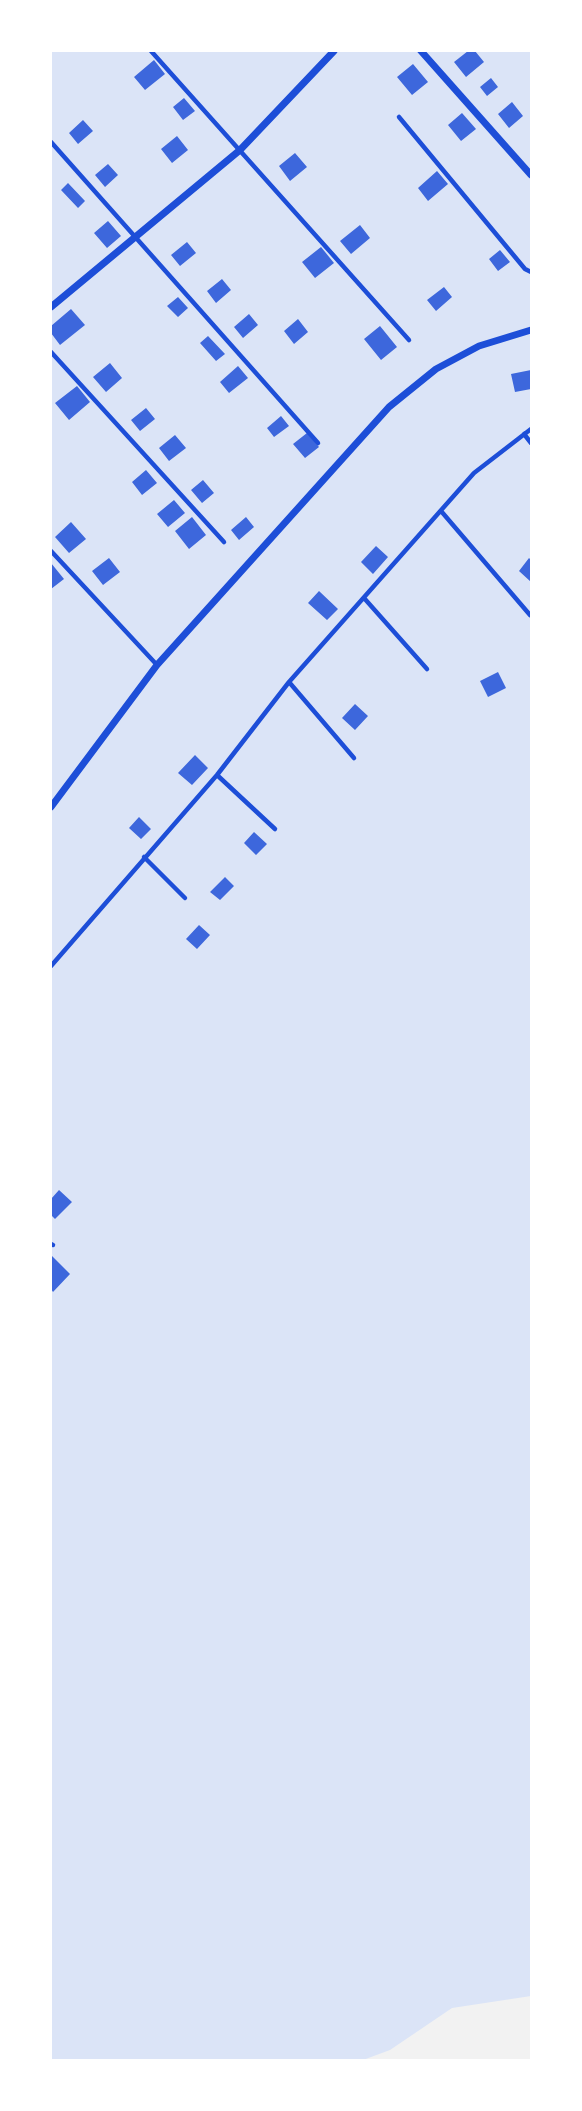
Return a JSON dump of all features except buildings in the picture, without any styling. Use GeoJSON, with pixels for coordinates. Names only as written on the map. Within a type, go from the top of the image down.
{"type":"FeatureCollection","features":[{"type":"Feature","properties":{"kind":"street"},"geometry":{"type":"LineString","coordinates":[[51,307],[240,150],[334,51]]}},
{"type":"Feature","properties":{"kind":"street"},"geometry":{"type":"LineString","coordinates":[[421,51],[531,175]]}},
{"type":"Feature","properties":{"kind":"street"},"geometry":{"type":"LineString","coordinates":[[51,807],[157,665],[389,407],[436,369],[479,346],[531,330]]}},
{"type":"Feature","properties":{"kind":"lane"},"geometry":{"type":"LineString","coordinates":[[151,51],[409,340]]}},
{"type":"Feature","properties":{"kind":"lane"},"geometry":{"type":"LineString","coordinates":[[399,117],[525,269],[531,272]]}},
{"type":"Feature","properties":{"kind":"lane"},"geometry":{"type":"LineString","coordinates":[[51,142],[134,239],[318,443]]}},
{"type":"Feature","properties":{"kind":"lane"},"geometry":{"type":"LineString","coordinates":[[51,352],[224,542]]}},
{"type":"Feature","properties":{"kind":"lane"},"geometry":{"type":"LineString","coordinates":[[51,966],[217,775],[289,682],[474,473],[531,429]]}},
{"type":"Feature","properties":{"kind":"lane"},"geometry":{"type":"LineString","coordinates":[[524,434],[531,443]]}},
{"type":"Feature","properties":{"kind":"lane"},"geometry":{"type":"LineString","coordinates":[[441,511],[530,615]]}},
{"type":"Feature","properties":{"kind":"lane"},"geometry":{"type":"LineString","coordinates":[[51,551],[157,665]]}},
{"type":"Feature","properties":{"kind":"lane"},"geometry":{"type":"LineString","coordinates":[[364,598],[427,669]]}},
{"type":"Feature","properties":{"kind":"lane"},"geometry":{"type":"LineString","coordinates":[[289,682],[354,758]]}},
{"type":"Feature","properties":{"kind":"lane"},"geometry":{"type":"LineString","coordinates":[[217,775],[275,829]]}},
{"type":"Feature","properties":{"kind":"lane"},"geometry":{"type":"LineString","coordinates":[[144,857],[185,898]]}},
{"type":"Feature","properties":{"kind":"shaded area"},"geometry":{"type":"Polygon","coordinates":[[[51,51],[531,51],[531,1996],[452,2008],[390,2050],[363,2060],[51,2060],[51,51]]]}}]}
